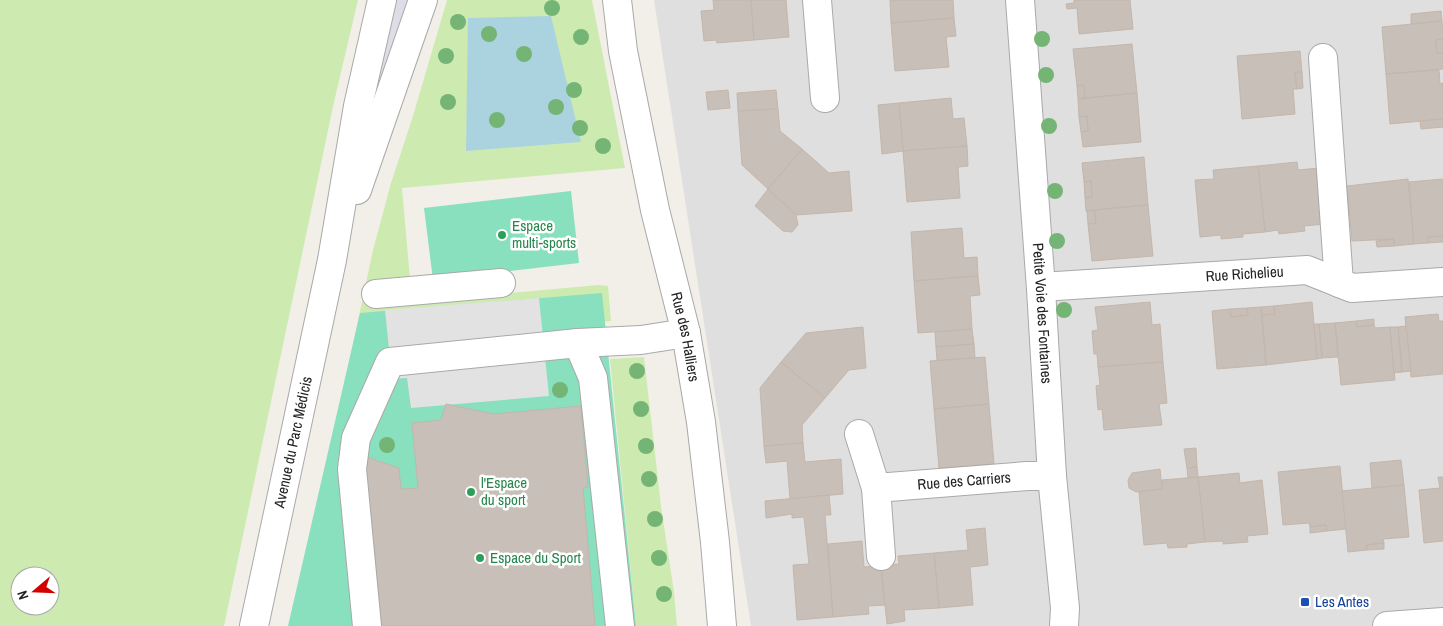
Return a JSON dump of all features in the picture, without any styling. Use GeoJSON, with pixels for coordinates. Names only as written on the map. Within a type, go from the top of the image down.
{"type":"FeatureCollection","features":[{"type":"Feature","properties":{"kind":"street","name":"Avenue du Parc Médicis"},"geometry":{"type":"LineString","coordinates":[[254,626],[332,260],[358,106],[382,0]]}},
{"type":"Feature","properties":{"kind":"street","name":"Avenue du Parc Médicis"},"geometry":{"type":"LineString","coordinates":[[332,260],[423,0]]}},
{"type":"Feature","properties":{"kind":"street","name":"Rue des Halliers"},"geometry":{"type":"LineString","coordinates":[[606,0],[623,51]]}},
{"type":"Feature","properties":{"kind":"street","name":"Rue des Halliers"},"geometry":{"type":"LineString","coordinates":[[617,0],[623,51],[655,210],[686,333],[701,422],[715,542],[722,626]]}},
{"type":"Feature","properties":{"kind":"street"},"geometry":{"type":"LineString","coordinates":[[817,0],[825,98]]}},
{"type":"Feature","properties":{"kind":"street","name":"Petite Voie des Fontaines"},"geometry":{"type":"LineString","coordinates":[[1020,0],[1041,286],[1052,476],[1065,608],[1064,626]]}},
{"type":"Feature","properties":{"kind":"street"},"geometry":{"type":"LineString","coordinates":[[1323,58],[1339,283]]}},
{"type":"Feature","properties":{"kind":"street","name":"Rue Richelieu"},"geometry":{"type":"LineString","coordinates":[[1041,286],[1307,270],[1352,288],[1443,282]]}},
{"type":"Feature","properties":{"kind":"street"},"geometry":{"type":"LineString","coordinates":[[376,294],[501,283]]}},
{"type":"Feature","properties":{"kind":"street"},"geometry":{"type":"LineString","coordinates":[[366,626],[352,469],[356,438],[390,362],[578,343],[641,340],[686,333]]}},
{"type":"Feature","properties":{"kind":"street"},"geometry":{"type":"LineString","coordinates":[[578,343],[593,378],[620,626]]}},
{"type":"Feature","properties":{"kind":"street"},"geometry":{"type":"LineString","coordinates":[[859,434],[876,488],[881,556]]}},
{"type":"Feature","properties":{"kind":"street","name":"Rue des Carriers"},"geometry":{"type":"LineString","coordinates":[[876,488],[1027,476],[1052,476]]}},
{"type":"Feature","properties":{"kind":"street"},"geometry":{"type":"LineString","coordinates":[[1387,626],[1443,622]]}},
{"type":"Feature","properties":{"kind":"shaded area"},"geometry":{"type":"Polygon","coordinates":[[[393,0],[410,0],[381,82],[377,83],[375,79],[393,0]]]}},
{"type":"Feature","properties":{"kind":"shaded area"},"geometry":{"type":"Polygon","coordinates":[[[654,0],[1443,0],[1443,626],[751,626],[654,0]]]}},
{"type":"Feature","properties":{"kind":"shaded area"},"geometry":{"type":"Polygon","coordinates":[[[539,298],[549,396],[411,408],[407,378],[392,379],[385,310],[539,298]]]}},
{"type":"Feature","properties":{"kind":"green space"},"geometry":{"type":"Polygon","coordinates":[[[0,0],[358,0],[334,102],[224,626],[0,626],[0,0]]]}},
{"type":"Feature","properties":{"kind":"green space"},"geometry":{"type":"Polygon","coordinates":[[[447,0],[592,0],[625,168],[402,188],[412,302],[598,285],[608,286],[611,321],[542,328],[293,626],[373,250],[391,183],[447,0]]]}},
{"type":"Feature","properties":{"kind":"green space","name":"Espace multi-sports"},"geometry":{"type":"Polygon","coordinates":[[[571,191],[579,263],[433,280],[424,208],[571,191]]]}},
{"type":"Feature","properties":{"kind":"green space","name":"l'Espace du sport"},"geometry":{"type":"Polygon","coordinates":[[[602,293],[636,626],[288,626],[360,313],[602,293]]]}},
{"type":"Feature","properties":{"kind":"green space"},"geometry":{"type":"Polygon","coordinates":[[[644,357],[677,626],[636,626],[610,359],[644,357]]]}},
{"type":"Feature","properties":{"kind":"water"},"geometry":{"type":"Polygon","coordinates":[[[551,16],[581,142],[466,151],[468,18],[551,16]]]}},
{"type":"Feature","properties":{"kind":"building"},"geometry":{"type":"Polygon","coordinates":[[[713,0],[751,0],[754,40],[717,43],[716,40],[704,41],[701,11],[714,10],[713,0]]]}},
{"type":"Feature","properties":{"kind":"building"},"geometry":{"type":"Polygon","coordinates":[[[751,0],[786,0],[789,37],[754,40],[751,0]]]}},
{"type":"Feature","properties":{"kind":"building"},"geometry":{"type":"Polygon","coordinates":[[[890,0],[953,0],[954,18],[891,23],[890,0]]]}},
{"type":"Feature","properties":{"kind":"building"},"geometry":{"type":"Polygon","coordinates":[[[1074,0],[1130,0],[1133,29],[1079,34],[1077,8],[1067,9],[1066,4],[1074,3],[1074,0]]]}},
{"type":"Feature","properties":{"kind":"building"},"geometry":{"type":"Polygon","coordinates":[[[1441,11],[1442,21],[1411,24],[1411,14],[1441,11]]]}},
{"type":"Feature","properties":{"kind":"building"},"geometry":{"type":"Polygon","coordinates":[[[954,18],[956,36],[946,37],[949,67],[895,71],[891,23],[954,18]]]}},
{"type":"Feature","properties":{"kind":"building"},"geometry":{"type":"Polygon","coordinates":[[[1442,21],[1443,39],[1436,40],[1437,53],[1443,53],[1443,69],[1386,74],[1382,27],[1442,21]]]}},
{"type":"Feature","properties":{"kind":"building"},"geometry":{"type":"Polygon","coordinates":[[[1443,39],[1443,53],[1437,53],[1436,40],[1443,39]]]}},
{"type":"Feature","properties":{"kind":"building"},"geometry":{"type":"Polygon","coordinates":[[[1132,44],[1137,93],[1085,98],[1084,85],[1077,86],[1073,49],[1132,44]]]}},
{"type":"Feature","properties":{"kind":"building"},"geometry":{"type":"Polygon","coordinates":[[[1300,51],[1302,72],[1295,72],[1297,89],[1293,89],[1295,114],[1242,119],[1237,56],[1300,51]]]}},
{"type":"Feature","properties":{"kind":"building"},"geometry":{"type":"Polygon","coordinates":[[[1439,70],[1440,84],[1443,83],[1443,119],[1390,124],[1386,74],[1439,70]]]}},
{"type":"Feature","properties":{"kind":"building"},"geometry":{"type":"Polygon","coordinates":[[[1295,72],[1302,72],[1303,88],[1297,89],[1295,72]]]}},
{"type":"Feature","properties":{"kind":"building"},"geometry":{"type":"Polygon","coordinates":[[[1084,85],[1085,98],[1078,99],[1077,86],[1084,85]]]}},
{"type":"Feature","properties":{"kind":"building"},"geometry":{"type":"Polygon","coordinates":[[[728,90],[730,108],[708,110],[706,92],[728,90]]]}},
{"type":"Feature","properties":{"kind":"building"},"geometry":{"type":"Polygon","coordinates":[[[776,90],[778,109],[738,111],[737,93],[776,90]]]}},
{"type":"Feature","properties":{"kind":"building"},"geometry":{"type":"Polygon","coordinates":[[[1137,93],[1141,142],[1083,147],[1081,132],[1088,131],[1087,116],[1079,117],[1078,99],[1137,93]]]}},
{"type":"Feature","properties":{"kind":"building"},"geometry":{"type":"Polygon","coordinates":[[[951,98],[953,119],[964,118],[967,146],[903,151],[899,103],[951,98]]]}},
{"type":"Feature","properties":{"kind":"building"},"geometry":{"type":"Polygon","coordinates":[[[899,103],[903,151],[882,154],[878,105],[899,103]]]}},
{"type":"Feature","properties":{"kind":"building"},"geometry":{"type":"Polygon","coordinates":[[[778,109],[780,131],[802,149],[768,189],[742,165],[738,111],[778,109]]]}},
{"type":"Feature","properties":{"kind":"building"},"geometry":{"type":"Polygon","coordinates":[[[1087,116],[1088,131],[1081,132],[1079,117],[1087,116]]]}},
{"type":"Feature","properties":{"kind":"building"},"geometry":{"type":"Polygon","coordinates":[[[1443,119],[1443,127],[1421,129],[1420,121],[1443,119]]]}},
{"type":"Feature","properties":{"kind":"building"},"geometry":{"type":"Polygon","coordinates":[[[967,146],[968,166],[958,167],[960,198],[907,202],[903,151],[967,146]]]}},
{"type":"Feature","properties":{"kind":"building"},"geometry":{"type":"Polygon","coordinates":[[[802,149],[829,173],[849,171],[852,211],[796,215],[768,189],[802,149]]]}},
{"type":"Feature","properties":{"kind":"building"},"geometry":{"type":"Polygon","coordinates":[[[1144,157],[1148,205],[1086,211],[1085,198],[1092,197],[1091,181],[1084,182],[1082,163],[1144,157]]]}},
{"type":"Feature","properties":{"kind":"building"},"geometry":{"type":"Polygon","coordinates":[[[1297,162],[1298,170],[1319,168],[1325,224],[1304,226],[1305,231],[1279,234],[1278,230],[1265,232],[1258,166],[1297,162]]]}},
{"type":"Feature","properties":{"kind":"building"},"geometry":{"type":"Polygon","coordinates":[[[1258,166],[1265,232],[1221,239],[1221,235],[1200,237],[1195,180],[1214,179],[1213,170],[1258,166]]]}},
{"type":"Feature","properties":{"kind":"building"},"geometry":{"type":"Polygon","coordinates":[[[1408,179],[1414,244],[1394,246],[1394,239],[1352,241],[1347,186],[1408,179]]]}},
{"type":"Feature","properties":{"kind":"building"},"geometry":{"type":"Polygon","coordinates":[[[1443,179],[1443,236],[1428,237],[1428,243],[1414,244],[1409,182],[1443,179]]]}},
{"type":"Feature","properties":{"kind":"building"},"geometry":{"type":"Polygon","coordinates":[[[1091,181],[1092,197],[1085,198],[1084,182],[1091,181]]]}},
{"type":"Feature","properties":{"kind":"building"},"geometry":{"type":"Polygon","coordinates":[[[768,189],[796,215],[798,225],[792,232],[783,231],[755,206],[768,189]]]}},
{"type":"Feature","properties":{"kind":"building"},"geometry":{"type":"Polygon","coordinates":[[[1148,205],[1153,256],[1092,261],[1088,224],[1096,223],[1094,210],[1148,205]]]}},
{"type":"Feature","properties":{"kind":"building"},"geometry":{"type":"Polygon","coordinates":[[[1094,210],[1096,223],[1088,224],[1087,211],[1094,210]]]}},
{"type":"Feature","properties":{"kind":"building"},"geometry":{"type":"Polygon","coordinates":[[[962,228],[964,258],[977,257],[978,276],[914,281],[911,232],[962,228]]]}},
{"type":"Feature","properties":{"kind":"building"},"geometry":{"type":"Polygon","coordinates":[[[1443,236],[1443,242],[1428,243],[1428,237],[1443,236]]]}},
{"type":"Feature","properties":{"kind":"building"},"geometry":{"type":"Polygon","coordinates":[[[1394,239],[1394,246],[1377,247],[1376,241],[1394,239]]]}},
{"type":"Feature","properties":{"kind":"building"},"geometry":{"type":"Polygon","coordinates":[[[978,276],[980,295],[970,296],[972,329],[918,333],[914,281],[978,276]]]}},
{"type":"Feature","properties":{"kind":"building"},"geometry":{"type":"Polygon","coordinates":[[[1150,302],[1152,325],[1160,324],[1163,362],[1098,367],[1097,354],[1094,354],[1092,331],[1098,330],[1095,307],[1150,302]]]}},
{"type":"Feature","properties":{"kind":"building"},"geometry":{"type":"Polygon","coordinates":[[[1312,302],[1317,359],[1266,365],[1262,315],[1275,314],[1274,306],[1312,302]]]}},
{"type":"Feature","properties":{"kind":"building"},"geometry":{"type":"Polygon","coordinates":[[[1274,306],[1275,314],[1262,315],[1261,307],[1274,306]]]}},
{"type":"Feature","properties":{"kind":"building"},"geometry":{"type":"Polygon","coordinates":[[[1261,307],[1266,365],[1217,369],[1212,311],[1230,309],[1231,317],[1248,315],[1247,308],[1261,307]]]}},
{"type":"Feature","properties":{"kind":"building"},"geometry":{"type":"Polygon","coordinates":[[[1247,308],[1248,315],[1231,317],[1230,309],[1247,308]]]}},
{"type":"Feature","properties":{"kind":"building"},"geometry":{"type":"Polygon","coordinates":[[[1438,314],[1439,321],[1443,321],[1443,374],[1411,377],[1405,317],[1438,314]]]}},
{"type":"Feature","properties":{"kind":"building"},"geometry":{"type":"Polygon","coordinates":[[[1374,319],[1374,325],[1357,327],[1356,321],[1374,319]]]}},
{"type":"Feature","properties":{"kind":"building"},"geometry":{"type":"Polygon","coordinates":[[[1356,321],[1357,327],[1374,325],[1375,328],[1390,327],[1395,380],[1341,385],[1335,323],[1356,321]]]}},
{"type":"Feature","properties":{"kind":"building"},"geometry":{"type":"Polygon","coordinates":[[[1335,323],[1338,357],[1322,358],[1319,324],[1335,323]]]}},
{"type":"Feature","properties":{"kind":"building"},"geometry":{"type":"Polygon","coordinates":[[[1314,324],[1319,324],[1322,358],[1317,359],[1314,324]]]}},
{"type":"Feature","properties":{"kind":"building"},"geometry":{"type":"Polygon","coordinates":[[[1406,326],[1411,371],[1402,372],[1398,327],[1406,326]]]}},
{"type":"Feature","properties":{"kind":"building"},"geometry":{"type":"Polygon","coordinates":[[[863,327],[866,368],[849,370],[825,398],[781,362],[806,333],[863,327]]]}},
{"type":"Feature","properties":{"kind":"building"},"geometry":{"type":"Polygon","coordinates":[[[1390,327],[1398,327],[1402,372],[1394,373],[1390,327]]]}},
{"type":"Feature","properties":{"kind":"building"},"geometry":{"type":"Polygon","coordinates":[[[972,329],[974,344],[936,347],[935,332],[972,329]]]}},
{"type":"Feature","properties":{"kind":"building"},"geometry":{"type":"Polygon","coordinates":[[[974,344],[975,358],[937,361],[936,347],[974,344]]]}},
{"type":"Feature","properties":{"kind":"building"},"geometry":{"type":"Polygon","coordinates":[[[985,357],[989,404],[934,409],[930,361],[985,357]]]}},
{"type":"Feature","properties":{"kind":"building"},"geometry":{"type":"Polygon","coordinates":[[[781,362],[825,398],[802,425],[803,443],[764,446],[760,388],[781,362]]]}},
{"type":"Feature","properties":{"kind":"building"},"geometry":{"type":"Polygon","coordinates":[[[1163,362],[1167,403],[1159,404],[1162,425],[1104,430],[1102,409],[1098,410],[1096,386],[1100,385],[1098,367],[1163,362]]]}},
{"type":"Feature","properties":{"kind":"building","name":"Espace du Sport"},"geometry":{"type":"Polygon","coordinates":[[[446,404],[494,414],[581,406],[588,487],[583,488],[595,626],[378,626],[363,456],[399,468],[401,489],[418,488],[412,423],[441,420],[446,404]]]}},
{"type":"Feature","properties":{"kind":"building"},"geometry":{"type":"Polygon","coordinates":[[[989,404],[994,464],[939,468],[934,409],[989,404]]]}},
{"type":"Feature","properties":{"kind":"building"},"geometry":{"type":"Polygon","coordinates":[[[803,443],[805,462],[841,459],[843,494],[790,499],[787,461],[766,463],[764,446],[803,443]]]}},
{"type":"Feature","properties":{"kind":"building"},"geometry":{"type":"Polygon","coordinates":[[[1196,448],[1197,467],[1187,468],[1184,449],[1196,448]]]}},
{"type":"Feature","properties":{"kind":"building"},"geometry":{"type":"Polygon","coordinates":[[[1401,460],[1404,485],[1372,488],[1370,463],[1401,460]]]}},
{"type":"Feature","properties":{"kind":"building"},"geometry":{"type":"Polygon","coordinates":[[[1340,466],[1346,529],[1327,531],[1326,525],[1310,527],[1309,523],[1283,525],[1278,472],[1340,466]]]}},
{"type":"Feature","properties":{"kind":"building"},"geometry":{"type":"Polygon","coordinates":[[[1197,467],[1198,477],[1188,478],[1187,468],[1197,467]]]}},
{"type":"Feature","properties":{"kind":"building"},"geometry":{"type":"Polygon","coordinates":[[[1160,469],[1162,489],[1136,492],[1129,488],[1128,480],[1132,473],[1160,469]]]}},
{"type":"Feature","properties":{"kind":"building"},"geometry":{"type":"Polygon","coordinates":[[[1239,473],[1240,483],[1262,480],[1268,534],[1247,536],[1248,542],[1223,544],[1223,541],[1205,542],[1198,477],[1239,473]]]}},
{"type":"Feature","properties":{"kind":"building"},"geometry":{"type":"Polygon","coordinates":[[[1198,477],[1205,542],[1187,544],[1187,547],[1168,548],[1167,543],[1144,545],[1139,492],[1162,489],[1162,480],[1198,477]]]}},
{"type":"Feature","properties":{"kind":"building"},"geometry":{"type":"Polygon","coordinates":[[[1438,477],[1443,477],[1443,541],[1424,543],[1419,490],[1440,488],[1438,477]]]}},
{"type":"Feature","properties":{"kind":"building"},"geometry":{"type":"Polygon","coordinates":[[[1404,485],[1409,537],[1383,539],[1384,543],[1367,545],[1367,550],[1348,552],[1342,491],[1404,485]]]}},
{"type":"Feature","properties":{"kind":"building"},"geometry":{"type":"Polygon","coordinates":[[[829,495],[831,515],[825,515],[833,617],[797,620],[793,565],[809,564],[804,517],[792,518],[792,514],[766,518],[765,501],[829,495]]]}},
{"type":"Feature","properties":{"kind":"building"},"geometry":{"type":"Polygon","coordinates":[[[1326,525],[1327,531],[1310,533],[1310,527],[1326,525]]]}},
{"type":"Feature","properties":{"kind":"building"},"geometry":{"type":"Polygon","coordinates":[[[985,528],[988,565],[970,567],[973,605],[939,608],[934,553],[968,550],[966,530],[985,528]]]}},
{"type":"Feature","properties":{"kind":"building"},"geometry":{"type":"Polygon","coordinates":[[[862,541],[864,567],[881,566],[885,605],[868,606],[869,614],[833,617],[828,544],[862,541]]]}},
{"type":"Feature","properties":{"kind":"building"},"geometry":{"type":"Polygon","coordinates":[[[1384,543],[1384,549],[1367,550],[1367,545],[1384,543]]]}},
{"type":"Feature","properties":{"kind":"building"},"geometry":{"type":"Polygon","coordinates":[[[934,553],[939,608],[904,610],[905,621],[887,624],[881,566],[899,564],[898,556],[934,553]]]}},
{"type":"Feature","properties":{"kind":"place","name":"Espace multi-sports"},"geometry":{"type":"Point","coordinates":[502,235]}},
{"type":"Feature","properties":{"kind":"place","name":"l'Espace du sport"},"geometry":{"type":"Point","coordinates":[471,492]}},
{"type":"Feature","properties":{"kind":"place","name":"Espace du Sport"},"geometry":{"type":"Point","coordinates":[480,558]}},
{"type":"Feature","properties":{"kind":"place","name":"Les Antes"},"geometry":{"type":"Point","coordinates":[1305,602]}}]}
